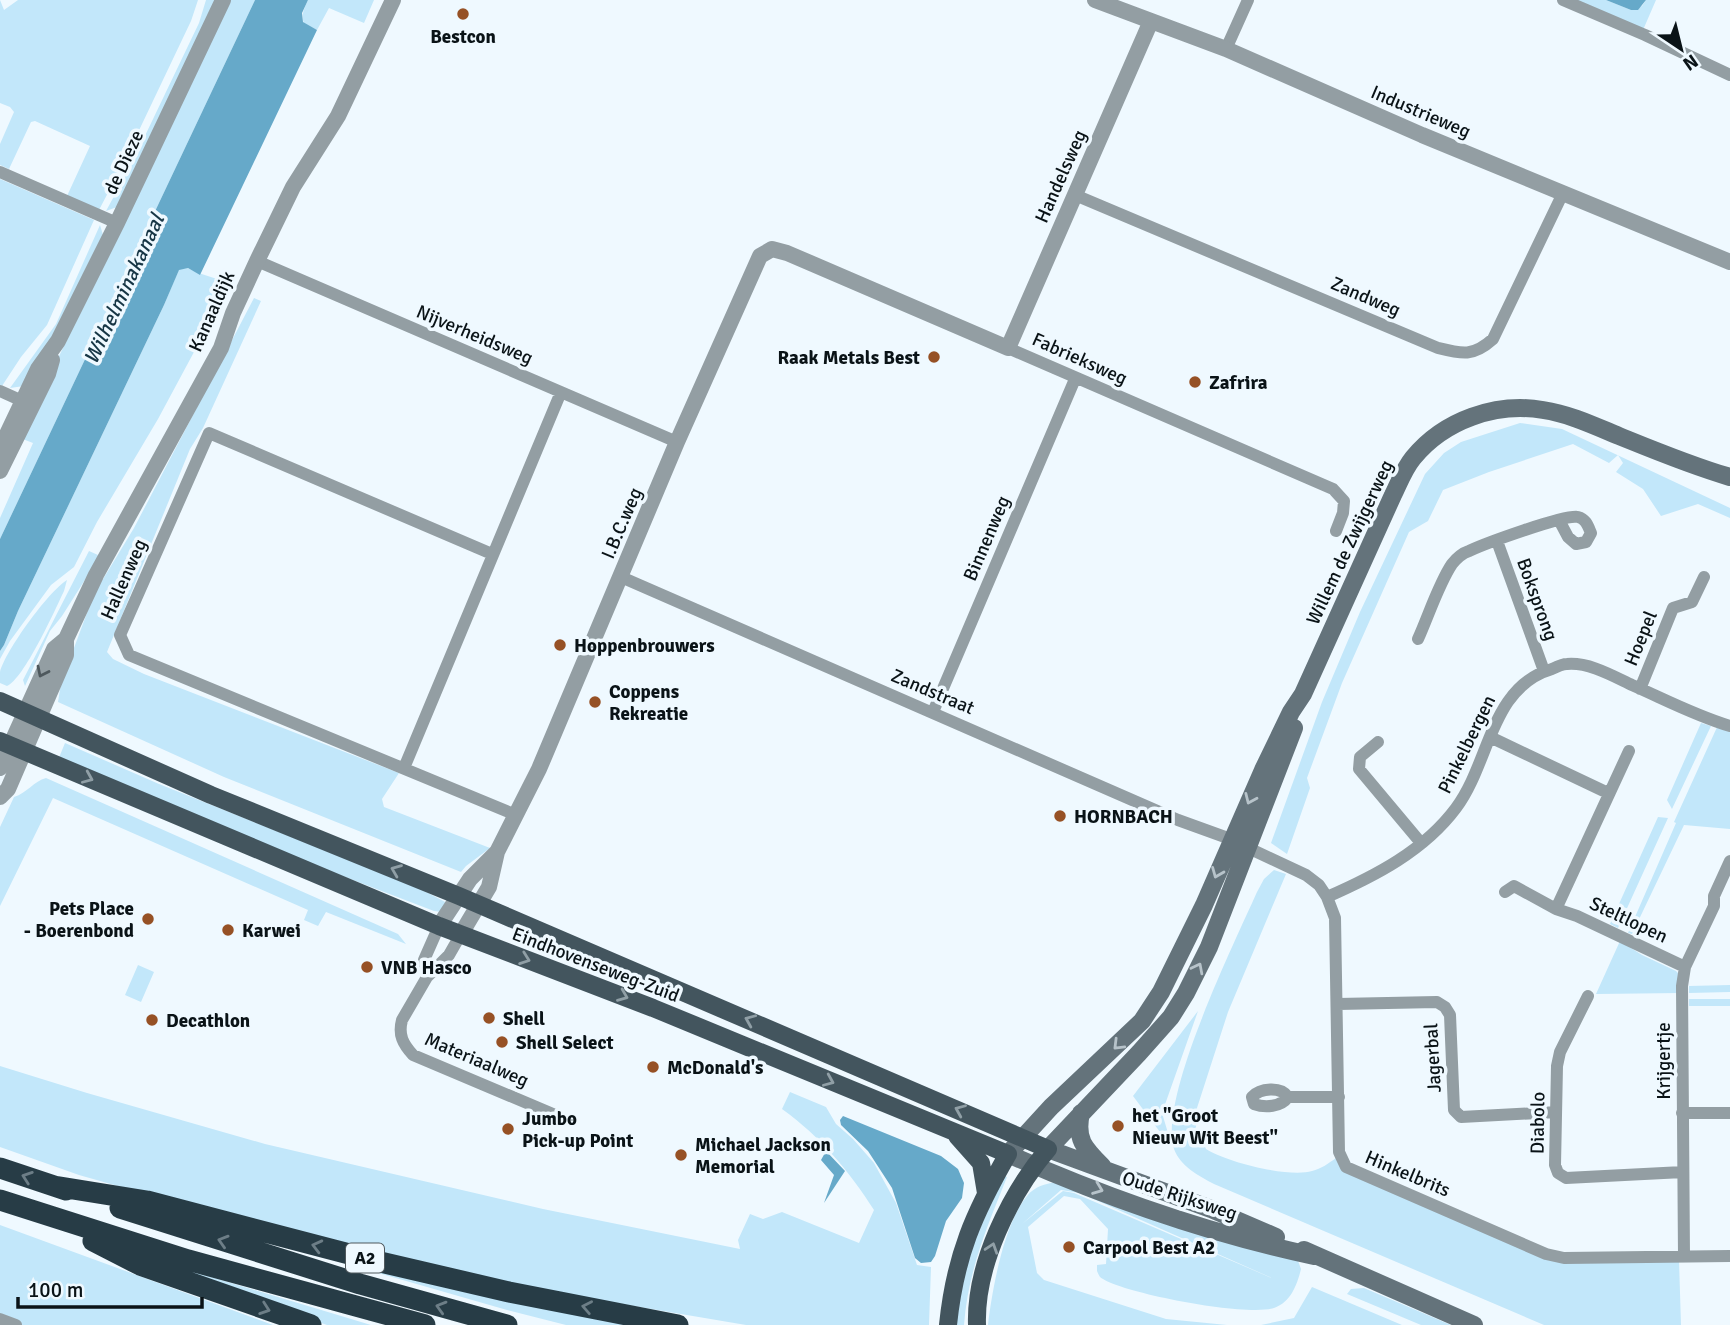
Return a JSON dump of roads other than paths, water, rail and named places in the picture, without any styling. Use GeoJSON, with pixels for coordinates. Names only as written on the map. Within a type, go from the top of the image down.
{"type":"FeatureCollection","features":[{"type":"Feature","properties":{"kind":"highway","name":"A2"},"geometry":{"type":"LineString","coordinates":[[0,1168],[360,1284],[507,1325]]}},
{"type":"Feature","properties":{"kind":"highway","name":"A2"},"geometry":{"type":"LineString","coordinates":[[54,1186],[147,1201],[376,1261],[509,1292],[678,1325]]}},
{"type":"Feature","properties":{"kind":"highway"},"geometry":{"type":"LineString","coordinates":[[0,1200],[188,1260],[425,1325]]}},
{"type":"Feature","properties":{"kind":"highway"},"geometry":{"type":"LineString","coordinates":[[45,1215],[140,1265],[311,1325]]}},
{"type":"Feature","properties":{"kind":"main road","name":"Willem de Zwijgerweg"},"geometry":{"type":"LineString","coordinates":[[1008,1154],[1142,1021],[1176,966],[1291,712],[1303,694],[1357,570],[1406,469],[1423,447],[1451,426],[1491,411],[1518,407],[1567,415],[1730,478]]}},
{"type":"Feature","properties":{"kind":"main road","name":"Willem de Zwijgerweg"},"geometry":{"type":"LineString","coordinates":[[1694,466],[1730,488]]}},
{"type":"Feature","properties":{"kind":"main road","name":"Willem de Zwijgerweg"},"geometry":{"type":"LineString","coordinates":[[1048,1149],[1139,1053],[1176,1009],[1209,947],[1300,715],[1303,694]]}},
{"type":"Feature","properties":{"kind":"main road","name":"Eindhovenseweg-Zuid"},"geometry":{"type":"LineString","coordinates":[[0,701],[211,794],[459,896],[1048,1149]]}},
{"type":"Feature","properties":{"kind":"main road","name":"Eindhovenseweg-Zuid"},"geometry":{"type":"LineString","coordinates":[[12,746],[439,926],[653,1008],[1008,1154]]}},
{"type":"Feature","properties":{"kind":"main road"},"geometry":{"type":"LineString","coordinates":[[1081,1113],[1081,1140],[1106,1170]]}},
{"type":"Feature","properties":{"kind":"main road"},"geometry":{"type":"LineString","coordinates":[[950,1130],[981,1163],[986,1193]]}},
{"type":"Feature","properties":{"kind":"main road"},"geometry":{"type":"LineString","coordinates":[[977,1325],[980,1295],[994,1243],[1011,1200],[1048,1149]]}},
{"type":"Feature","properties":{"kind":"main road","name":"Oude Rijksweg"},"geometry":{"type":"LineString","coordinates":[[1048,1149],[1211,1209],[1474,1325]]}},
{"type":"Feature","properties":{"kind":"main road"},"geometry":{"type":"LineString","coordinates":[[948,1325],[959,1263],[969,1228],[1008,1154]]}},
{"type":"Feature","properties":{"kind":"main road","name":"Oude Rijksweg"},"geometry":{"type":"LineString","coordinates":[[1008,1154],[1164,1214],[1287,1251],[1314,1256]]}},
{"type":"Feature","properties":{"kind":"street","name":"de Dieze"},"geometry":{"type":"LineString","coordinates":[[0,449],[48,374],[58,341],[223,0]]}},
{"type":"Feature","properties":{"kind":"street","name":"Kanaaldijk"},"geometry":{"type":"LineString","coordinates":[[12,746],[66,655],[66,639],[129,513],[221,348],[233,313],[293,187],[338,116],[393,0]]}},
{"type":"Feature","properties":{"kind":"street","name":"Industrieweg"},"geometry":{"type":"LineString","coordinates":[[1095,0],[1226,49],[1730,262]]}},
{"type":"Feature","properties":{"kind":"street"},"geometry":{"type":"LineString","coordinates":[[1226,49],[1248,0]]}},
{"type":"Feature","properties":{"kind":"street"},"geometry":{"type":"LineString","coordinates":[[1563,0],[1730,75]]}},
{"type":"Feature","properties":{"kind":"street","name":"Handelsweg"},"geometry":{"type":"LineString","coordinates":[[1008,348],[1151,21]]}},
{"type":"Feature","properties":{"kind":"street"},"geometry":{"type":"LineString","coordinates":[[0,172],[117,223]]}},
{"type":"Feature","properties":{"kind":"street","name":"Zandweg"},"geometry":{"type":"LineString","coordinates":[[1075,195],[1438,348],[1461,354],[1481,349],[1493,339],[1563,193]]}},
{"type":"Feature","properties":{"kind":"street","name":"Fabrieksweg"},"geometry":{"type":"LineString","coordinates":[[767,250],[787,253],[1333,489],[1344,501],[1343,513],[1336,531]]}},
{"type":"Feature","properties":{"kind":"street","name":"I.B.C.weg"},"geometry":{"type":"LineString","coordinates":[[461,934],[489,887],[497,852],[539,769],[677,442],[757,262],[767,250]]}},
{"type":"Feature","properties":{"kind":"street","name":"Nijverheidsweg"},"geometry":{"type":"LineString","coordinates":[[257,261],[677,442]]}},
{"type":"Feature","properties":{"kind":"street","name":"Binnenweg"},"geometry":{"type":"LineString","coordinates":[[933,712],[1075,379]]}},
{"type":"Feature","properties":{"kind":"street"},"geometry":{"type":"LineString","coordinates":[[0,391],[28,403]]}},
{"type":"Feature","properties":{"kind":"street"},"geometry":{"type":"LineString","coordinates":[[516,815],[404,768],[561,392]]}},
{"type":"Feature","properties":{"kind":"street","name":"de Dieze"},"geometry":{"type":"LineString","coordinates":[[0,471],[28,403]]}},
{"type":"Feature","properties":{"kind":"street","name":"Hallenweg"},"geometry":{"type":"LineString","coordinates":[[404,768],[129,655],[120,635],[209,433],[492,554]]}},
{"type":"Feature","properties":{"kind":"street","name":"Boksprong"},"geometry":{"type":"LineString","coordinates":[[1418,639],[1453,563],[1466,551],[1559,520]]}},
{"type":"Feature","properties":{"kind":"street","name":"Boksprong"},"geometry":{"type":"LineString","coordinates":[[1497,541],[1544,671]]}},
{"type":"Feature","properties":{"kind":"street","name":"Zandstraat"},"geometry":{"type":"LineString","coordinates":[[621,577],[1248,848]]}},
{"type":"Feature","properties":{"kind":"street","name":"Hoepel"},"geometry":{"type":"LineString","coordinates":[[1640,689],[1673,608],[1692,602],[1704,577]]}},
{"type":"Feature","properties":{"kind":"street","name":"Pinkelbergen"},"geometry":{"type":"LineString","coordinates":[[1327,897],[1371,878],[1397,862],[1442,825],[1457,807],[1511,695],[1523,683],[1544,671],[1567,664],[1595,668],[1730,726]]}},
{"type":"Feature","properties":{"kind":"street"},"geometry":{"type":"LineString","coordinates":[[1490,737],[1608,793]]}},
{"type":"Feature","properties":{"kind":"street"},"geometry":{"type":"LineString","coordinates":[[1378,742],[1360,757],[1359,769],[1422,843]]}},
{"type":"Feature","properties":{"kind":"street"},"geometry":{"type":"LineString","coordinates":[[0,768],[12,746]]}},
{"type":"Feature","properties":{"kind":"street"},"geometry":{"type":"LineString","coordinates":[[0,797],[8,789],[12,746]]}},
{"type":"Feature","properties":{"kind":"street","name":"Steltlopen"},"geometry":{"type":"LineString","coordinates":[[1556,909],[1629,751]]}},
{"type":"Feature","properties":{"kind":"street"},"geometry":{"type":"LineString","coordinates":[[1248,848],[1306,875],[1319,885],[1327,897]]}},
{"type":"Feature","properties":{"kind":"street","name":"I.B.C.weg"},"geometry":{"type":"LineString","coordinates":[[439,926],[470,879],[497,852]]}},
{"type":"Feature","properties":{"kind":"street","name":"Krijgertje"},"geometry":{"type":"LineString","coordinates":[[1684,1255],[1682,996],[1685,967],[1714,906],[1714,896],[1727,876],[1730,861]]}},
{"type":"Feature","properties":{"kind":"street","name":"Steltlopen"},"geometry":{"type":"LineString","coordinates":[[1505,892],[1514,886],[1556,909],[1577,916],[1685,967]]}},
{"type":"Feature","properties":{"kind":"street","name":"Hinkelbrits"},"geometry":{"type":"LineString","coordinates":[[1327,897],[1335,918],[1339,1152],[1341,1160],[1352,1170],[1546,1254],[1564,1258],[1730,1256]]}},
{"type":"Feature","properties":{"kind":"street","name":"Materiaalweg"},"geometry":{"type":"LineString","coordinates":[[428,977],[424,960],[439,926]]}},
{"type":"Feature","properties":{"kind":"street","name":"Materiaalweg"},"geometry":{"type":"LineString","coordinates":[[461,934],[449,955],[428,977],[402,1020],[400,1035],[406,1047],[414,1055],[567,1120]]}},
{"type":"Feature","properties":{"kind":"street","name":"Diabolo"},"geometry":{"type":"LineString","coordinates":[[1588,996],[1560,1052],[1557,1066],[1555,1165],[1558,1173],[1566,1178],[1683,1172]]}},
{"type":"Feature","properties":{"kind":"street","name":"Jagerbal"},"geometry":{"type":"LineString","coordinates":[[1338,1004],[1437,1002],[1445,1007],[1450,1015],[1454,1110],[1461,1117],[1556,1112]]}},
{"type":"Feature","properties":{"kind":"street"},"geometry":{"type":"LineString","coordinates":[[1288,1097],[1339,1097]]}},
{"type":"Feature","properties":{"kind":"street"},"geometry":{"type":"LineString","coordinates":[[1682,1113],[1730,1113]]}},
{"type":"Feature","properties":{"kind":"street"},"geometry":{"type":"LineString","coordinates":[[0,1319],[16,1325]]}},
{"type":"Feature","properties":{"kind":"water","name":"Wilhelminakanaal"},"geometry":{"type":"Polygon","coordinates":[[[255,0],[308,0],[302,13],[303,22],[317,30],[200,275],[188,268],[179,270],[0,651],[0,539],[255,0]]]}},
{"type":"Feature","properties":{"kind":"water"},"geometry":{"type":"Polygon","coordinates":[[[1606,0],[1646,0],[1638,10],[1631,10],[1606,0]]]}},
{"type":"Feature","properties":{"kind":"water"},"geometry":{"type":"Polygon","coordinates":[[[843,1116],[941,1156],[958,1169],[964,1183],[962,1198],[946,1221],[931,1262],[921,1263],[915,1258],[892,1188],[868,1151],[841,1125],[843,1116]]]}},
{"type":"Feature","properties":{"kind":"water"},"geometry":{"type":"Polygon","coordinates":[[[826,1151],[845,1171],[824,1203],[834,1175],[821,1160],[826,1151]]]}},
{"type":"Feature","properties":{"kind":"place","name":"Bestcon"},"geometry":{"type":"Point","coordinates":[463,14]}},
{"type":"Feature","properties":{"kind":"place","name":"Raak Metals Best"},"geometry":{"type":"Point","coordinates":[934,357]}},
{"type":"Feature","properties":{"kind":"place","name":"Zafrira"},"geometry":{"type":"Point","coordinates":[1195,382]}},
{"type":"Feature","properties":{"kind":"place","name":"Hoppenbrouwers"},"geometry":{"type":"Point","coordinates":[560,645]}},
{"type":"Feature","properties":{"kind":"place","name":"Coppens Rekreatie"},"geometry":{"type":"Point","coordinates":[595,702]}},
{"type":"Feature","properties":{"kind":"place","name":"HORNBACH"},"geometry":{"type":"Point","coordinates":[1060,816]}},
{"type":"Feature","properties":{"kind":"place","name":"Pets Place - Boerenbond"},"geometry":{"type":"Point","coordinates":[148,919]}},
{"type":"Feature","properties":{"kind":"place","name":"Karwei"},"geometry":{"type":"Point","coordinates":[228,930]}},
{"type":"Feature","properties":{"kind":"place","name":"VNB Hasco"},"geometry":{"type":"Point","coordinates":[367,967]}},
{"type":"Feature","properties":{"kind":"place","name":"Shell"},"geometry":{"type":"Point","coordinates":[489,1018]}},
{"type":"Feature","properties":{"kind":"place","name":"Decathlon"},"geometry":{"type":"Point","coordinates":[152,1020]}},
{"type":"Feature","properties":{"kind":"place","name":"Shell Select"},"geometry":{"type":"Point","coordinates":[502,1042]}},
{"type":"Feature","properties":{"kind":"place","name":"McDonald's"},"geometry":{"type":"Point","coordinates":[653,1067]}},
{"type":"Feature","properties":{"kind":"place","name":"het \"Groot Nieuw Wit Beest\""},"geometry":{"type":"Point","coordinates":[1118,1126]}},
{"type":"Feature","properties":{"kind":"place","name":"Jumbo Pick-up Point"},"geometry":{"type":"Point","coordinates":[508,1129]}},
{"type":"Feature","properties":{"kind":"place","name":"Michael Jackson Memorial"},"geometry":{"type":"Point","coordinates":[681,1155]}},
{"type":"Feature","properties":{"kind":"place","name":"Carpool Best A2"},"geometry":{"type":"Point","coordinates":[1069,1247]}}]}
